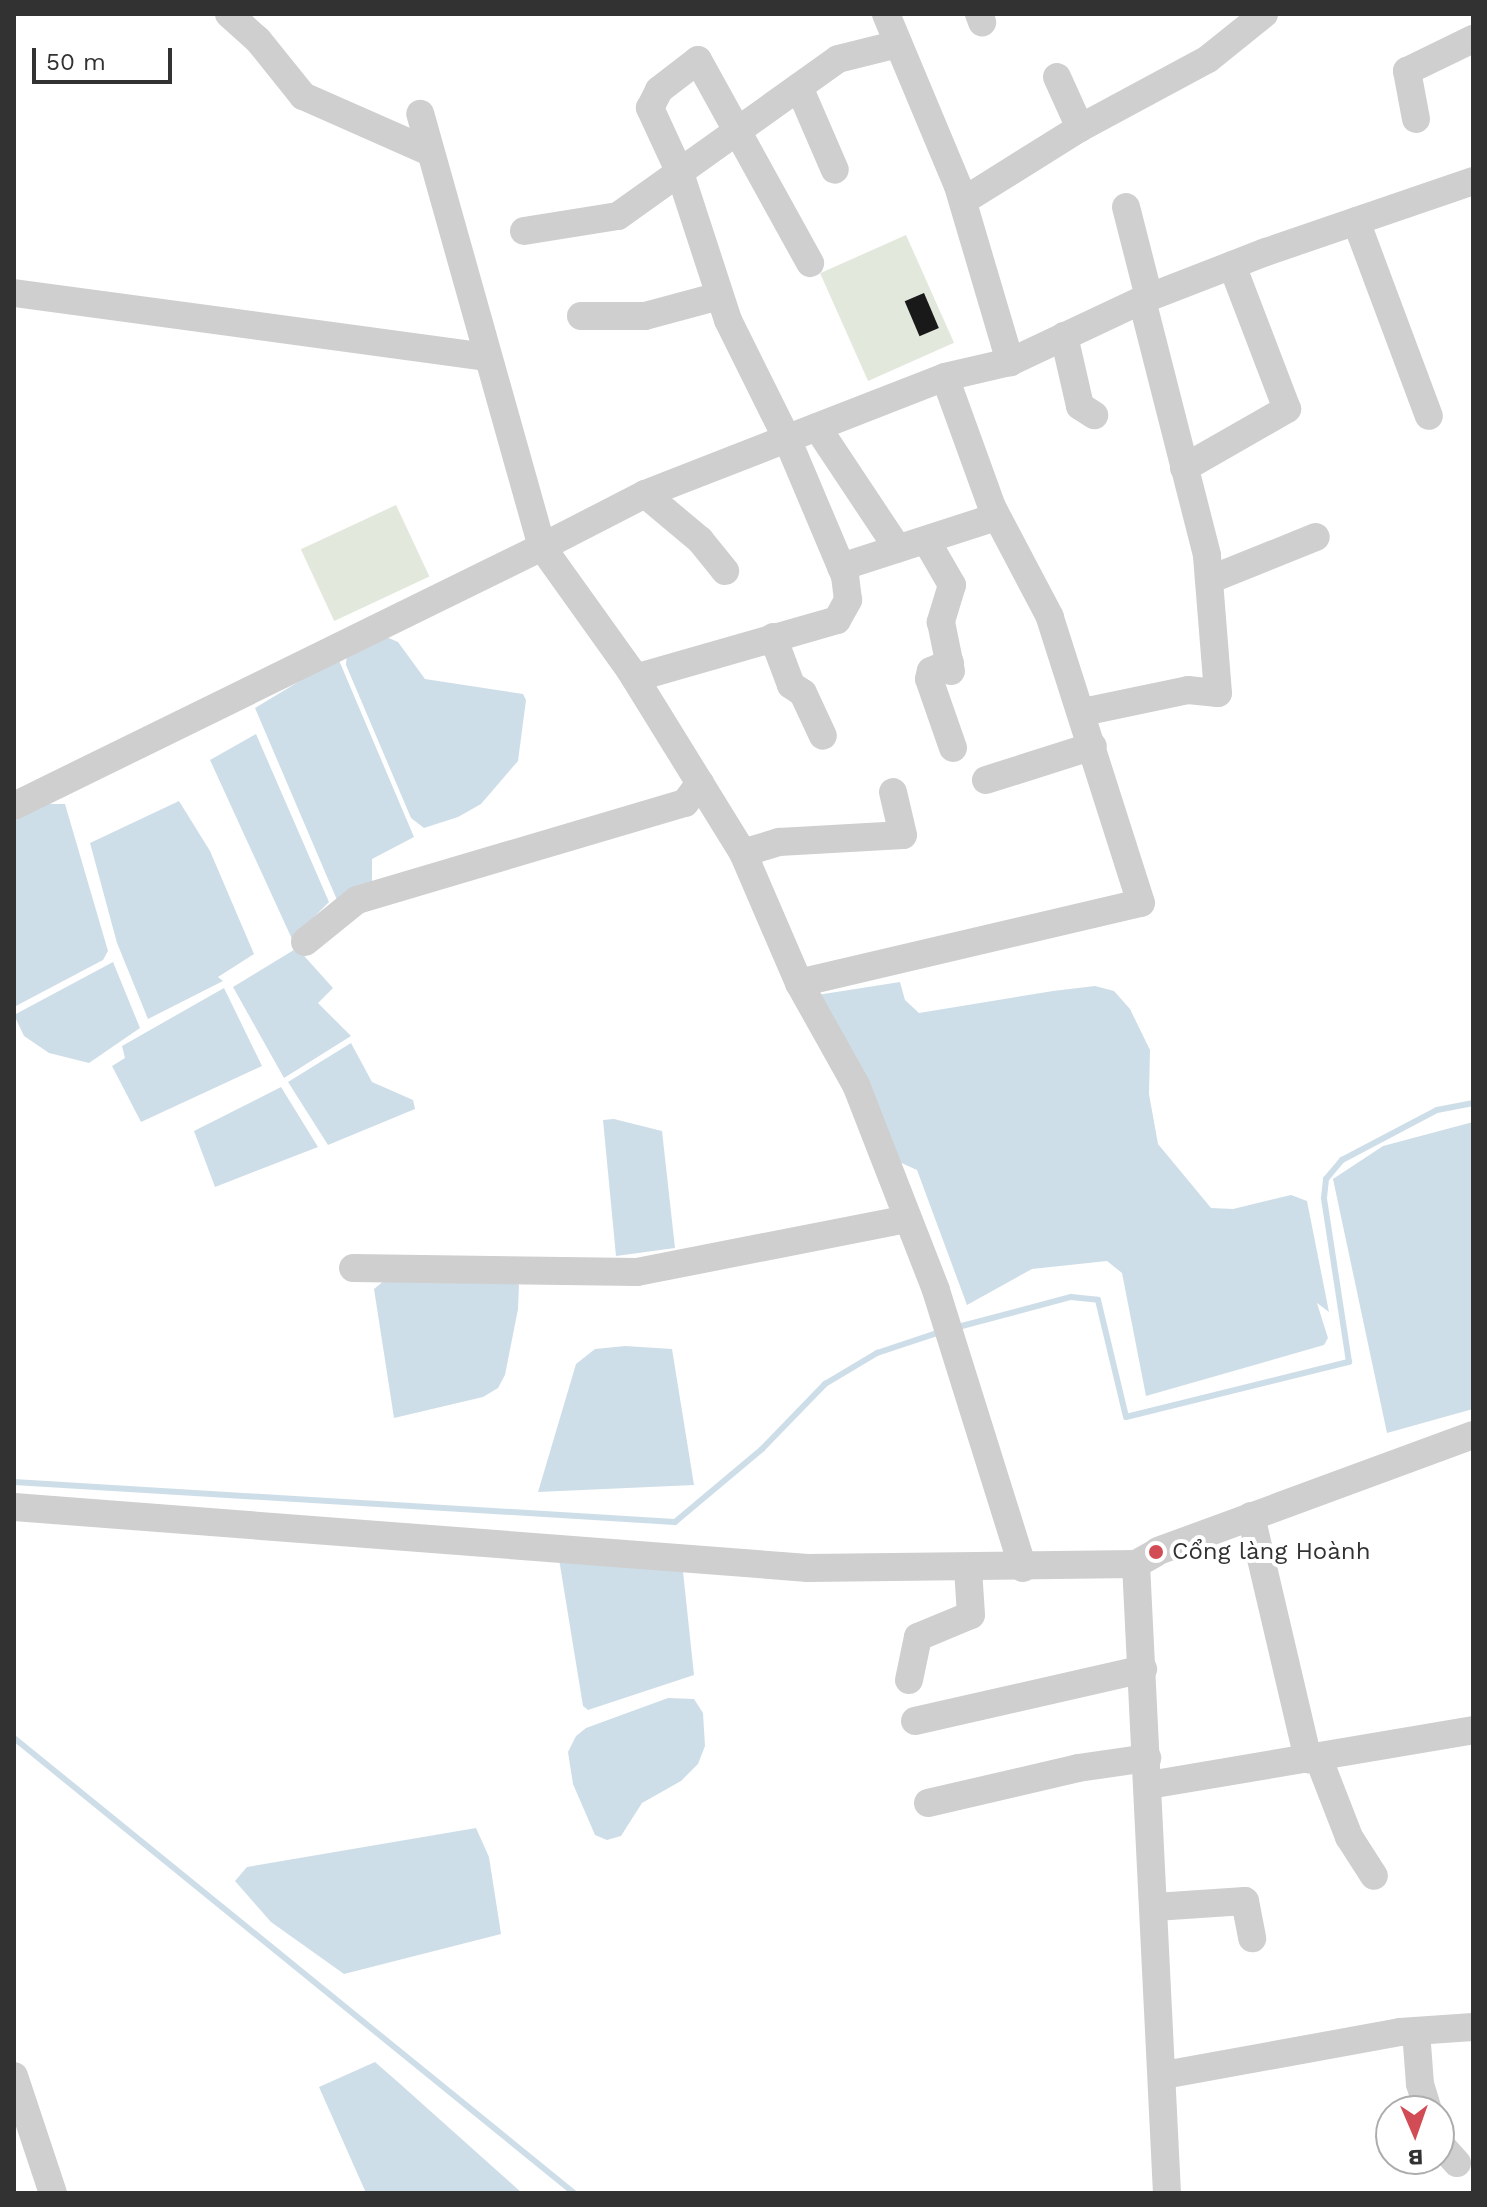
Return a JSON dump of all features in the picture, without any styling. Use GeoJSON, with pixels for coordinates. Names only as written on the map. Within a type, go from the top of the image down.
{"type":"FeatureCollection","features":[{"type":"Feature","properties":{"kind":"street"},"geometry":{"type":"LineString","coordinates":[[229,14],[258,40],[303,96],[430,152]]}},
{"type":"Feature","properties":{"kind":"street"},"geometry":{"type":"LineString","coordinates":[[888,14],[963,201],[1010,362]]}},
{"type":"Feature","properties":{"kind":"street"},"geometry":{"type":"LineString","coordinates":[[963,201],[1080,128],[1208,59],[1264,14]]}},
{"type":"Feature","properties":{"kind":"street"},"geometry":{"type":"LineString","coordinates":[[1416,119],[1407,71],[1473,39]]}},
{"type":"Feature","properties":{"kind":"street"},"geometry":{"type":"LineString","coordinates":[[524,231],[618,216],[838,59],[898,44]]}},
{"type":"Feature","properties":{"kind":"street"},"geometry":{"type":"LineString","coordinates":[[635,678],[837,620],[848,600],[841,567],[787,439],[719,296],[680,173],[651,100],[698,60],[740,130],[810,263]]}},
{"type":"Feature","properties":{"kind":"street"},"geometry":{"type":"LineString","coordinates":[[1057,77],[1080,128]]}},
{"type":"Feature","properties":{"kind":"street"},"geometry":{"type":"LineString","coordinates":[[799,87],[835,170]]}},
{"type":"Feature","properties":{"kind":"street"},"geometry":{"type":"LineString","coordinates":[[420,114],[542,547],[635,678],[743,853],[799,983],[856,1085],[948,1330],[1023,1568]]}},
{"type":"Feature","properties":{"kind":"street"},"geometry":{"type":"LineString","coordinates":[[14,806],[645,494],[945,377],[1010,362],[1145,299],[1232,265],[1356,221],[1470,188]]}},
{"type":"Feature","properties":{"kind":"street"},"geometry":{"type":"LineString","coordinates":[[1083,712],[1188,690],[1218,693],[1209,580],[1126,207]]}},
{"type":"Feature","properties":{"kind":"street"},"geometry":{"type":"LineString","coordinates":[[1356,221],[1429,416]]}},
{"type":"Feature","properties":{"kind":"street"},"geometry":{"type":"LineString","coordinates":[[1184,468],[1287,409],[1232,265]]}},
{"type":"Feature","properties":{"kind":"street"},"geometry":{"type":"LineString","coordinates":[[14,293],[486,357]]}},
{"type":"Feature","properties":{"kind":"street"},"geometry":{"type":"LineString","coordinates":[[581,316],[645,316],[719,296]]}},
{"type":"Feature","properties":{"kind":"street"},"geometry":{"type":"LineString","coordinates":[[1064,336],[1080,406],[1094,415]]}},
{"type":"Feature","properties":{"kind":"street"},"geometry":{"type":"LineString","coordinates":[[799,983],[1141,903],[1083,712],[1050,617],[996,517],[945,377]]}},
{"type":"Feature","properties":{"kind":"street"},"geometry":{"type":"LineString","coordinates":[[817,427],[898,549]]}},
{"type":"Feature","properties":{"kind":"street"},"geometry":{"type":"LineString","coordinates":[[645,494],[700,540],[725,571]]}},
{"type":"Feature","properties":{"kind":"street"},"geometry":{"type":"LineString","coordinates":[[841,567],[996,517]]}},
{"type":"Feature","properties":{"kind":"street"},"geometry":{"type":"LineString","coordinates":[[1209,580],[1316,537]]}},
{"type":"Feature","properties":{"kind":"street"},"geometry":{"type":"LineString","coordinates":[[926,540],[952,585],[941,622],[951,667],[931,671],[929,679],[953,748]]}},
{"type":"Feature","properties":{"kind":"street"},"geometry":{"type":"LineString","coordinates":[[773,637],[791,685],[803,693],[823,736]]}},
{"type":"Feature","properties":{"kind":"street"},"geometry":{"type":"LineString","coordinates":[[986,780],[1093,746]]}},
{"type":"Feature","properties":{"kind":"street"},"geometry":{"type":"LineString","coordinates":[[305,942],[357,900],[685,803],[700,783]]}},
{"type":"Feature","properties":{"kind":"street"},"geometry":{"type":"LineString","coordinates":[[743,853],[779,842],[903,835],[893,792]]}},
{"type":"Feature","properties":{"kind":"street"},"geometry":{"type":"LineString","coordinates":[[353,1268],[637,1272],[908,1219]]}},
{"type":"Feature","properties":{"kind":"street"},"geometry":{"type":"LineString","coordinates":[[14,1507],[808,1568],[1023,1568],[1149,1556],[1473,1435]]}},
{"type":"Feature","properties":{"kind":"street"},"geometry":{"type":"LineString","coordinates":[[1251,1516],[1313,1758],[1349,1837],[1374,1876]]}},
{"type":"Feature","properties":{"kind":"street"},"geometry":{"type":"LineString","coordinates":[[1149,1556],[1143,1669],[1164,2075],[1167,2193]]}},
{"type":"Feature","properties":{"kind":"street"},"geometry":{"type":"LineString","coordinates":[[909,1680],[918,1637],[971,1615],[968,1569]]}},
{"type":"Feature","properties":{"kind":"street"},"geometry":{"type":"LineString","coordinates":[[915,1721],[1143,1669]]}},
{"type":"Feature","properties":{"kind":"street"},"geometry":{"type":"LineString","coordinates":[[928,1803],[1078,1768],[1148,1772],[1313,1758],[1473,1730]]}},
{"type":"Feature","properties":{"kind":"street"},"geometry":{"type":"LineString","coordinates":[[1155,1907],[1245,1901],[1252,1938]]}},
{"type":"Feature","properties":{"kind":"street"},"geometry":{"type":"LineString","coordinates":[[1164,2075],[1416,2031],[1473,2027]]}},
{"type":"Feature","properties":{"kind":"street"},"geometry":{"type":"LineString","coordinates":[[1416,2031],[1423,2095]]}},
{"type":"Feature","properties":{"kind":"street"},"geometry":{"type":"LineString","coordinates":[[14,2076],[53,2193]]}},
{"type":"Feature","properties":{"kind":"shaded area"},"geometry":{"type":"Polygon","coordinates":[[[906,235],[954,343],[868,381],[820,273],[906,235]]]}},
{"type":"Feature","properties":{"kind":"shaded area"},"geometry":{"type":"Polygon","coordinates":[[[396,505],[429,577],[334,621],[301,549],[396,505]]]}},
{"type":"Feature","properties":{"kind":"shaded area"},"geometry":{"type":"Polygon","coordinates":[[[382,635],[398,642],[425,679],[523,694],[526,700],[518,761],[481,804],[458,817],[424,828],[411,818],[346,665],[347,652],[382,635]]]}},
{"type":"Feature","properties":{"kind":"shaded area"},"geometry":{"type":"Polygon","coordinates":[[[338,658],[414,837],[372,859],[372,884],[337,900],[255,708],[338,658]]]}},
{"type":"Feature","properties":{"kind":"shaded area"},"geometry":{"type":"Polygon","coordinates":[[[256,734],[329,902],[292,939],[210,760],[256,734]]]}},
{"type":"Feature","properties":{"kind":"shaded area"},"geometry":{"type":"Polygon","coordinates":[[[179,801],[210,851],[254,954],[218,977],[223,981],[148,1019],[117,943],[90,843],[179,801]]]}},
{"type":"Feature","properties":{"kind":"shaded area"},"geometry":{"type":"Polygon","coordinates":[[[44,804],[65,804],[108,951],[103,960],[14,1007],[14,821],[44,804]]]}},
{"type":"Feature","properties":{"kind":"shaded area"},"geometry":{"type":"Polygon","coordinates":[[[297,948],[333,988],[318,1003],[351,1036],[284,1078],[233,987],[297,948]]]}},
{"type":"Feature","properties":{"kind":"shaded area"},"geometry":{"type":"Polygon","coordinates":[[[113,962],[140,1028],[89,1063],[49,1053],[24,1036],[14,1015],[113,962]]]}},
{"type":"Feature","properties":{"kind":"shaded area"},"geometry":{"type":"Polygon","coordinates":[[[900,982],[905,1000],[919,1013],[1095,986],[1114,991],[1130,1009],[1150,1050],[1149,1094],[1158,1144],[1211,1208],[1233,1209],[1291,1195],[1307,1201],[1329,1312],[1317,1303],[1328,1338],[1324,1345],[1146,1396],[1122,1273],[1107,1261],[1032,1269],[967,1305],[917,1170],[897,1161],[817,995],[900,982]]]}},
{"type":"Feature","properties":{"kind":"shaded area"},"geometry":{"type":"Polygon","coordinates":[[[224,988],[262,1066],[141,1122],[112,1066],[125,1058],[122,1046],[224,988]]]}},
{"type":"Feature","properties":{"kind":"shaded area"},"geometry":{"type":"Polygon","coordinates":[[[351,1043],[372,1082],[413,1100],[415,1109],[328,1145],[288,1082],[351,1043]]]}},
{"type":"Feature","properties":{"kind":"shaded area"},"geometry":{"type":"Polygon","coordinates":[[[281,1087],[318,1147],[215,1187],[194,1131],[281,1087]]]}},
{"type":"Feature","properties":{"kind":"shaded area"},"geometry":{"type":"Polygon","coordinates":[[[614,1119],[662,1131],[675,1248],[616,1256],[603,1120],[614,1119]]]}},
{"type":"Feature","properties":{"kind":"shaded area"},"geometry":{"type":"Polygon","coordinates":[[[1473,1122],[1473,1409],[1387,1433],[1333,1179],[1383,1146],[1473,1122]]]}},
{"type":"Feature","properties":{"kind":"shaded area"},"geometry":{"type":"Polygon","coordinates":[[[511,1278],[519,1285],[518,1309],[505,1375],[498,1388],[483,1397],[394,1418],[374,1289],[385,1280],[511,1278]]]}},
{"type":"Feature","properties":{"kind":"shaded area"},"geometry":{"type":"Polygon","coordinates":[[[625,1346],[672,1349],[694,1485],[538,1492],[576,1364],[595,1349],[625,1346]]]}},
{"type":"Feature","properties":{"kind":"shaded area"},"geometry":{"type":"Polygon","coordinates":[[[559,1559],[682,1562],[694,1675],[588,1710],[583,1706],[559,1559]]]}},
{"type":"Feature","properties":{"kind":"shaded area"},"geometry":{"type":"Polygon","coordinates":[[[668,1698],[694,1699],[703,1713],[705,1746],[698,1764],[681,1781],[642,1803],[621,1836],[607,1840],[595,1835],[573,1784],[568,1752],[576,1736],[586,1728],[668,1698]]]}},
{"type":"Feature","properties":{"kind":"shaded area"},"geometry":{"type":"Polygon","coordinates":[[[476,1828],[489,1857],[501,1934],[344,1974],[271,1922],[235,1881],[247,1867],[476,1828]]]}},
{"type":"Feature","properties":{"kind":"shaded area"},"geometry":{"type":"Polygon","coordinates":[[[375,2062],[522,2193],[366,2193],[319,2087],[375,2062]]]}},
{"type":"Feature","properties":{"kind":"building"},"geometry":{"type":"Polygon","coordinates":[[[924,293],[939,328],[920,336],[905,301],[924,293]]]}},
{"type":"Feature","properties":{"kind":"waterway"},"geometry":{"type":"LineString","coordinates":[[958,1327],[1071,1297],[1098,1300],[1126,1417],[1349,1362],[1324,1198],[1326,1179],[1342,1160],[1437,1110],[1473,1103]]}},
{"type":"Feature","properties":{"kind":"waterway"},"geometry":{"type":"LineString","coordinates":[[14,1482],[675,1522],[762,1449],[825,1384],[877,1353],[943,1331]]}},
{"type":"Feature","properties":{"kind":"waterway"},"geometry":{"type":"LineString","coordinates":[[14,1738],[574,2193]]}},
{"type":"Feature","properties":{"kind":"place","name":"Cổng làng Hoành"},"geometry":{"type":"Point","coordinates":[1156,1552]}}]}
